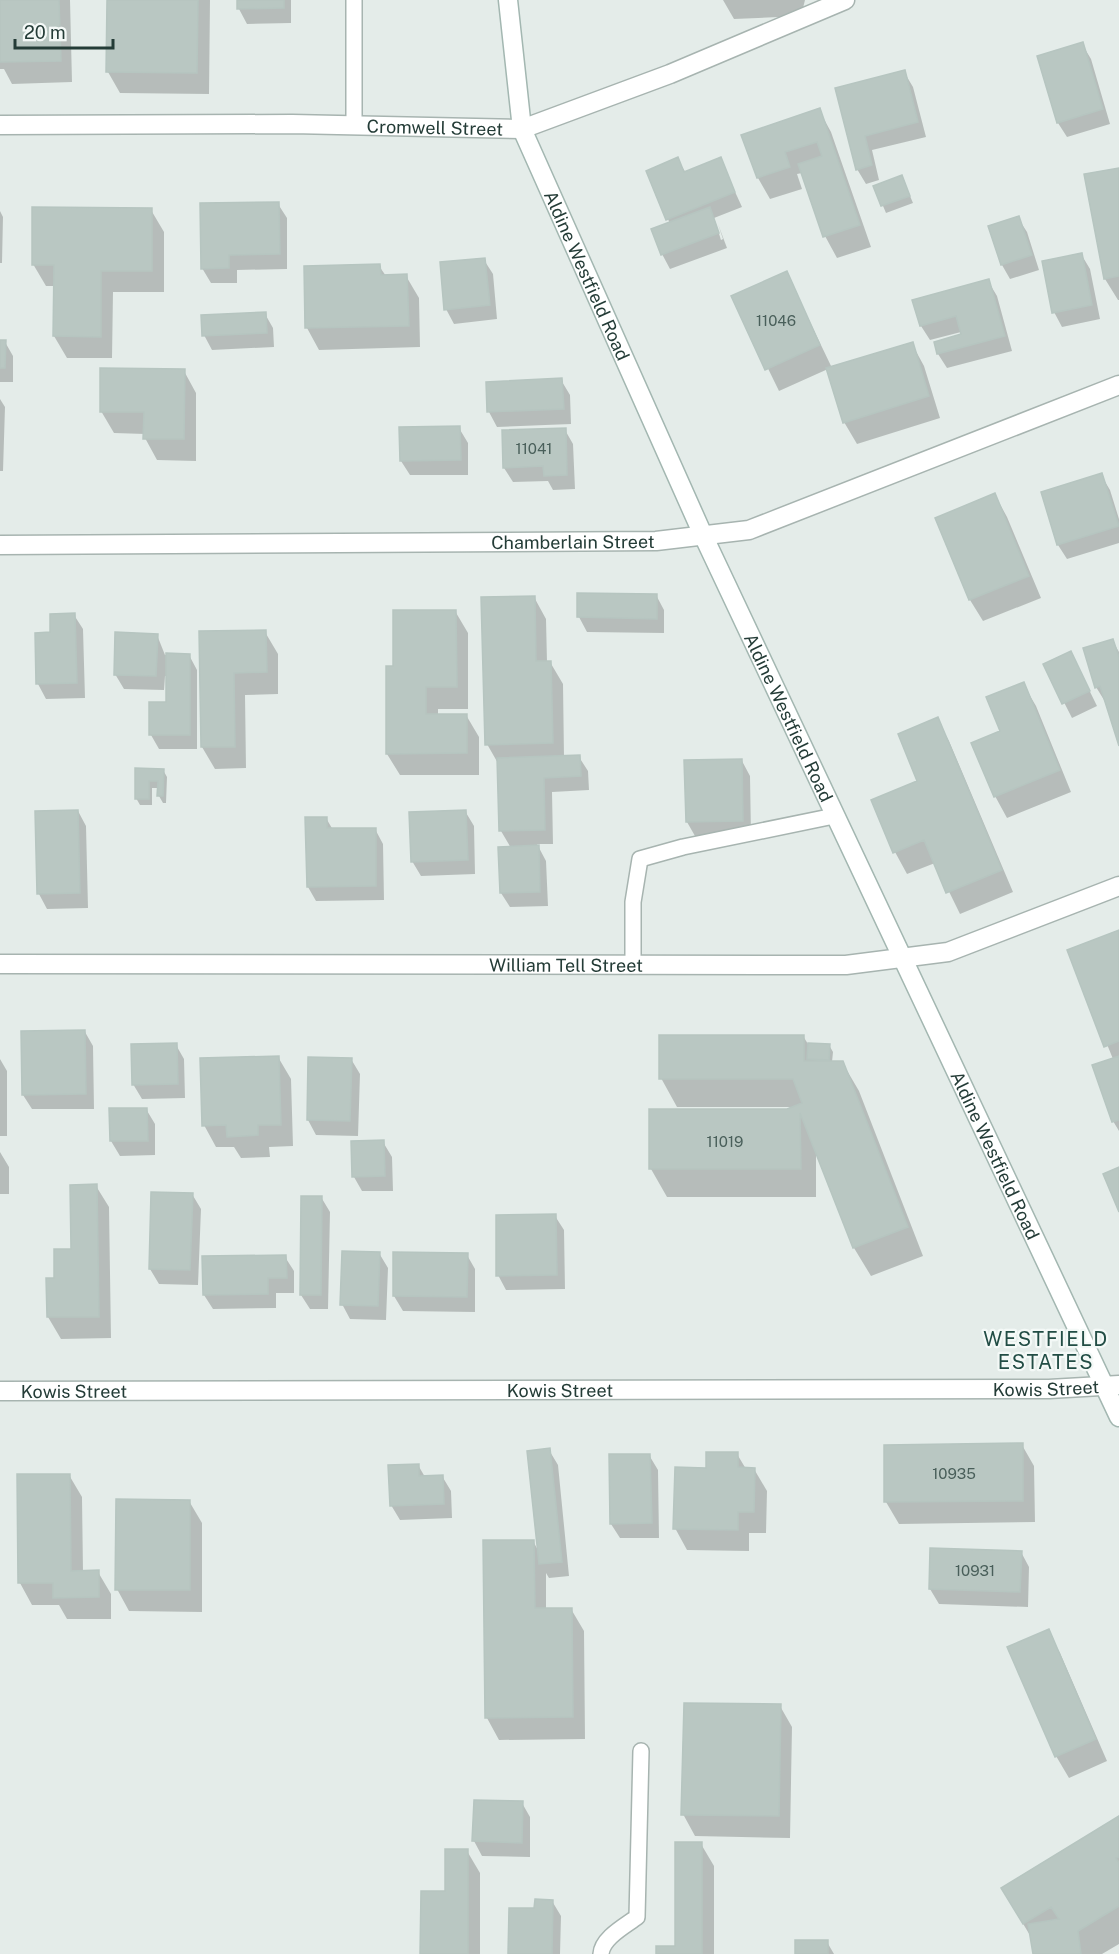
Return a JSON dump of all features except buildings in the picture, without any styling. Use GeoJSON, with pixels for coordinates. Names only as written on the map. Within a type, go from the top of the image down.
{"type":"FeatureCollection","features":[{"type":"Feature","properties":{"kind":"street","name":"Aldine Westfield Road"},"geometry":{"type":"LineString","coordinates":[[508,0],[522,129],[703,536],[834,816],[1112,1386],[1119,1417]]}},
{"type":"Feature","properties":{"kind":"street","name":"Cromwell Street"},"geometry":{"type":"LineString","coordinates":[[0,125],[354,124],[522,129],[670,74],[844,0]]}},
{"type":"Feature","properties":{"kind":"street","name":"Chamberlain Street"},"geometry":{"type":"LineString","coordinates":[[0,545],[656,541],[749,530],[1119,385]]}},
{"type":"Feature","properties":{"kind":"street","name":"William Tell Street"},"geometry":{"type":"LineString","coordinates":[[0,964],[846,965],[948,952],[1119,886]]}},
{"type":"Feature","properties":{"kind":"street","name":"Kowis Street"},"geometry":{"type":"LineString","coordinates":[[0,1391],[1112,1386]]}},
{"type":"Feature","properties":{"kind":"lane"},"geometry":{"type":"LineString","coordinates":[[354,0],[354,124]]}},
{"type":"Feature","properties":{"kind":"lane"},"geometry":{"type":"LineString","coordinates":[[633,964],[633,902],[640,859],[683,847],[834,816]]}},
{"type":"Feature","properties":{"kind":"lane"},"geometry":{"type":"LineString","coordinates":[[601,1954],[601,1949],[614,1934],[637,1917],[641,1750]]}},
{"type":"Feature","properties":{"kind":"district","name":"WESTFIELD ESTATES"},"geometry":{"type":"Point","coordinates":[1046,1350]}}]}
